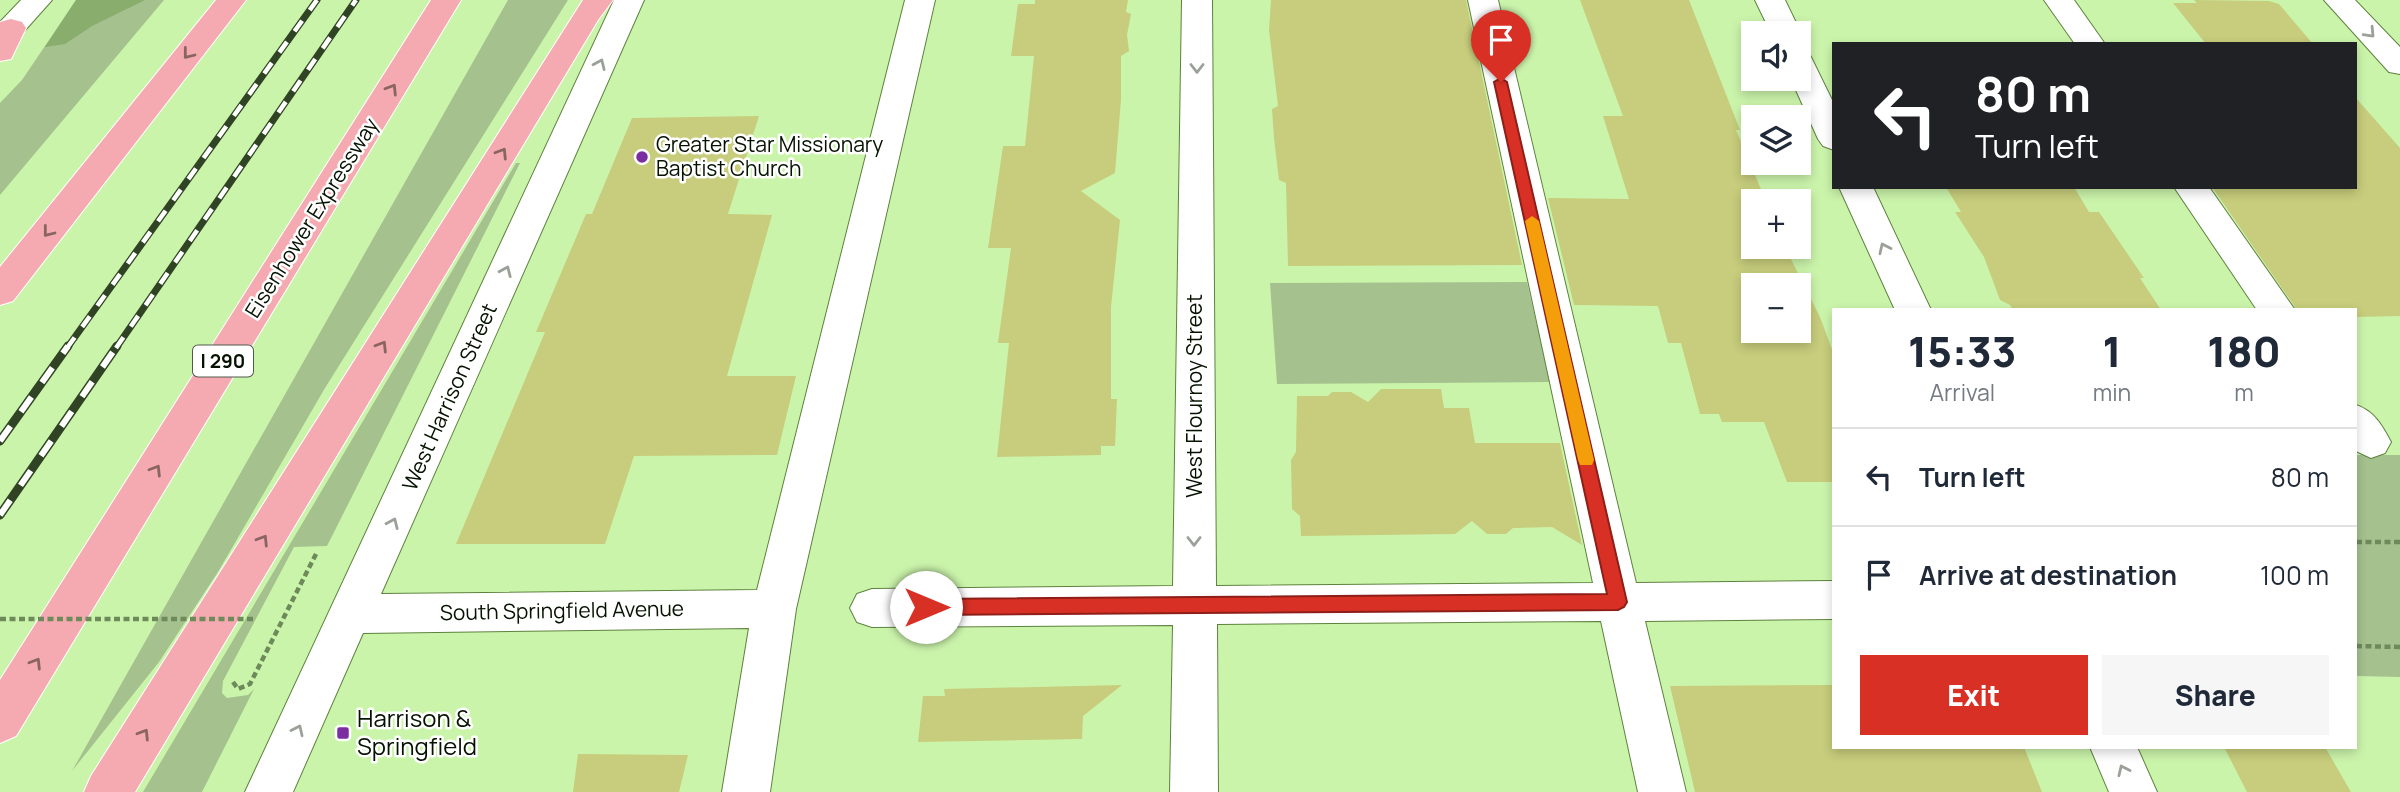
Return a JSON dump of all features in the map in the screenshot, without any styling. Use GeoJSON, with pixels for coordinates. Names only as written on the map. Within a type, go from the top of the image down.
{"type":"FeatureCollection","features":[{"type":"Feature","properties":{"kind":"highway"},"geometry":{"type":"LineString","coordinates":[[0,292],[231,0]]}},
{"type":"Feature","properties":{"kind":"highway","name":"Eisenhower Expressway"},"geometry":{"type":"LineString","coordinates":[[0,721],[446,0]]}},
{"type":"Feature","properties":{"kind":"highway"},"geometry":{"type":"LineString","coordinates":[[108,792],[598,0]]}},
{"type":"Feature","properties":{"kind":"street"},"geometry":{"type":"LineString","coordinates":[[4,40],[37,0]]}},
{"type":"Feature","properties":{"kind":"street","name":"West Harrison Street"},"geometry":{"type":"LineString","coordinates":[[269,792],[629,0]]}},
{"type":"Feature","properties":{"kind":"street"},"geometry":{"type":"LineString","coordinates":[[746,792],[774,608],[920,0]]}},
{"type":"Feature","properties":{"kind":"street","name":"West Flournoy Street"},"geometry":{"type":"LineString","coordinates":[[1194,792],[1197,0]]}},
{"type":"Feature","properties":{"kind":"street"},"geometry":{"type":"LineString","coordinates":[[1483,0],[1662,792]]}},
{"type":"Feature","properties":{"kind":"street"},"geometry":{"type":"LineString","coordinates":[[1770,0],[1780,21]]}},
{"type":"Feature","properties":{"kind":"street"},"geometry":{"type":"LineString","coordinates":[[2059,0],[2089,42]]}},
{"type":"Feature","properties":{"kind":"street"},"geometry":{"type":"LineString","coordinates":[[2339,0],[2400,65]]}},
{"type":"Feature","properties":{"kind":"street"},"geometry":{"type":"LineString","coordinates":[[1811,88],[1832,135]]}},
{"type":"Feature","properties":{"kind":"street"},"geometry":{"type":"LineString","coordinates":[[1857,189],[1912,308]]}},
{"type":"Feature","properties":{"kind":"street"},"geometry":{"type":"LineString","coordinates":[[2192,189],[2276,308]]}},
{"type":"Feature","properties":{"kind":"street"},"geometry":{"type":"LineString","coordinates":[[872,608],[1832,600]]}},
{"type":"Feature","properties":{"kind":"street","name":"South Springfield Avenue"},"geometry":{"type":"LineString","coordinates":[[351,614],[774,608]]}},
{"type":"Feature","properties":{"kind":"street"},"geometry":{"type":"LineString","coordinates":[[2114,749],[2133,792]]}},
{"type":"Feature","properties":{"kind":"path"},"geometry":{"type":"LineString","coordinates":[[2357,542],[2400,542]]}},
{"type":"Feature","properties":{"kind":"path"},"geometry":{"type":"LineString","coordinates":[[237,673],[232,683],[238,689],[250,684],[317,552]]}},
{"type":"Feature","properties":{"kind":"path"},"geometry":{"type":"LineString","coordinates":[[0,619],[265,619]]}},
{"type":"Feature","properties":{"kind":"path"},"geometry":{"type":"LineString","coordinates":[[2357,646],[2400,647]]}},
{"type":"Feature","properties":{"kind":"green space"},"geometry":{"type":"Polygon","coordinates":[[[76,0],[164,0],[0,195],[0,103],[22,80],[76,0]]]}},
{"type":"Feature","properties":{"kind":"green space"},"geometry":{"type":"Polygon","coordinates":[[[76,0],[145,0],[92,26],[65,44],[45,47],[76,0]]]}},
{"type":"Feature","properties":{"kind":"green space"},"geometry":{"type":"Polygon","coordinates":[[[508,0],[568,0],[325,388],[218,572],[159,662],[72,771],[508,0]]]}},
{"type":"Feature","properties":{"kind":"green space"},"geometry":{"type":"Polygon","coordinates":[[[516,163],[520,163],[327,546],[294,547],[223,681],[222,693],[227,698],[248,695],[254,689],[202,792],[143,792],[516,163]]]}},
{"type":"Feature","properties":{"kind":"green space"},"geometry":{"type":"Polygon","coordinates":[[[1527,282],[1550,382],[1277,384],[1270,283],[1527,282]]]}},
{"type":"Feature","properties":{"kind":"green space"},"geometry":{"type":"Polygon","coordinates":[[[2357,455],[2400,455],[2400,677],[2357,676],[2357,455]]]}},
{"type":"Feature","properties":{"kind":"building"},"geometry":{"type":"Polygon","coordinates":[[[1035,0],[1128,0],[1126,12],[1131,14],[1127,35],[1129,51],[1121,56],[1121,100],[1115,173],[1081,191],[1120,220],[1111,307],[1111,399],[1117,399],[1115,446],[1101,446],[1101,455],[997,457],[1009,343],[998,343],[1011,248],[988,248],[1003,146],[1025,146],[1034,56],[1011,56],[1018,4],[1035,4],[1035,0]]]}},
{"type":"Feature","properties":{"kind":"building"},"geometry":{"type":"Polygon","coordinates":[[[1271,0],[1466,0],[1522,265],[1288,266],[1286,183],[1279,180],[1272,109],[1278,106],[1269,30],[1271,0]]]}},
{"type":"Feature","properties":{"kind":"building"},"geometry":{"type":"Polygon","coordinates":[[[1580,0],[1689,0],[1740,130],[1736,130],[1741,142],[1741,175],[1755,175],[1761,189],[1741,189],[1741,259],[1791,259],[1798,273],[1741,273],[1741,343],[1811,343],[1811,299],[1832,350],[1832,482],[1787,482],[1764,422],[1722,422],[1719,414],[1700,414],[1681,343],[1668,343],[1658,306],[1574,305],[1548,198],[1629,199],[1603,116],[1623,116],[1580,0]]]}},
{"type":"Feature","properties":{"kind":"building"},"geometry":{"type":"Polygon","coordinates":[[[2194,0],[2269,1],[2279,4],[2311,42],[2204,42],[2173,3],[2197,3],[2194,0]]]}},
{"type":"Feature","properties":{"kind":"building"},"geometry":{"type":"Polygon","coordinates":[[[2357,99],[2400,148],[2400,316],[2357,317],[2357,308],[2296,308],[2213,189],[2357,189],[2357,99]]]}},
{"type":"Feature","properties":{"kind":"building"},"geometry":{"type":"Polygon","coordinates":[[[759,116],[728,214],[772,215],[727,376],[796,376],[777,455],[634,456],[605,544],[456,544],[545,332],[536,332],[586,214],[592,214],[632,118],[759,116]]]}},
{"type":"Feature","properties":{"kind":"building"},"geometry":{"type":"Polygon","coordinates":[[[1947,189],[2075,189],[2089,212],[2099,212],[2144,278],[2140,278],[2160,308],[2012,308],[2000,300],[1984,257],[1955,212],[1961,212],[1947,189]]]}},
{"type":"Feature","properties":{"kind":"building"},"geometry":{"type":"Polygon","coordinates":[[[1381,389],[1441,389],[1444,408],[1469,408],[1475,443],[1560,443],[1582,545],[1552,527],[1513,528],[1506,534],[1487,534],[1472,521],[1455,534],[1301,536],[1300,516],[1292,509],[1291,460],[1296,452],[1297,396],[1328,396],[1332,392],[1351,392],[1368,402],[1381,389]]]}},
{"type":"Feature","properties":{"kind":"building"},"geometry":{"type":"Polygon","coordinates":[[[1122,685],[1083,716],[1082,739],[918,742],[923,696],[945,696],[944,689],[1122,685]]]}},
{"type":"Feature","properties":{"kind":"building"},"geometry":{"type":"Polygon","coordinates":[[[1832,685],[1832,749],[2025,749],[2042,792],[1695,792],[1670,686],[1832,685]]]}},
{"type":"Feature","properties":{"kind":"building"},"geometry":{"type":"Polygon","coordinates":[[[2225,749],[2326,749],[2351,792],[2247,792],[2225,749]]]}},
{"type":"Feature","properties":{"kind":"building"},"geometry":{"type":"Polygon","coordinates":[[[578,754],[688,755],[679,792],[573,792],[578,754]]]}},
{"type":"Feature","properties":{"kind":"railway"},"geometry":{"type":"LineString","coordinates":[[67,348],[317,0]]}},
{"type":"Feature","properties":{"kind":"railway"},"geometry":{"type":"LineString","coordinates":[[116,348],[356,0]]}},
{"type":"Feature","properties":{"kind":"railway"},"geometry":{"type":"LineString","coordinates":[[0,441],[68,346]]}},
{"type":"Feature","properties":{"kind":"railway"},"geometry":{"type":"LineString","coordinates":[[0,515],[117,346]]}},
{"type":"Feature","properties":{"kind":"slow traffic"},"geometry":{"type":"LineString","coordinates":[[1532,221],[1586,460]]}},
{"type":"Feature","properties":{"kind":"place","name":"Greater Star Missionary Baptist Church"},"geometry":{"type":"Point","coordinates":[642,157]}},
{"type":"Feature","properties":{"kind":"place","name":"Harrison & Springfield"},"geometry":{"type":"Point","coordinates":[343,733]}},
{"type":"Feature","properties":{"kind":"route"},"geometry":{"type":"LineString","coordinates":[[926,607],[1618,602],[1501,82]]}}]}
